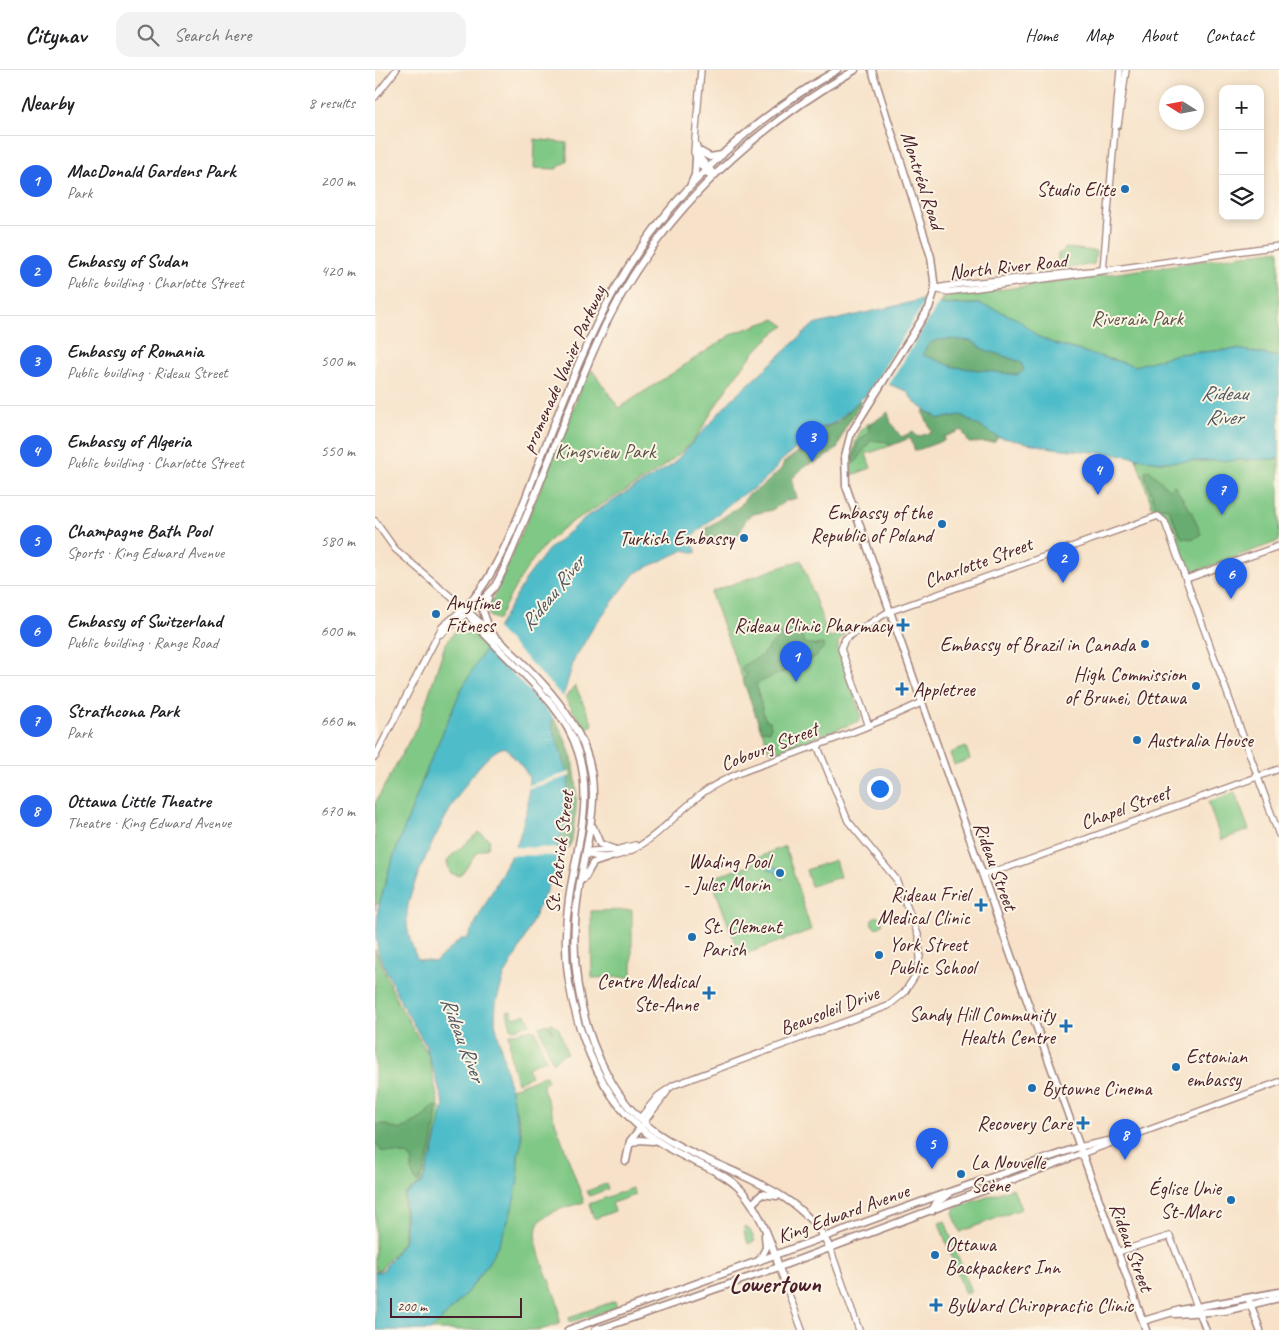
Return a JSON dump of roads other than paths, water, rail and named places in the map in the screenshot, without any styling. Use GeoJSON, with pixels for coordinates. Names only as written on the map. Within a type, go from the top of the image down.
{"type":"FeatureCollection","features":[{"type":"Feature","properties":{"kind":"main road","name":"promenade Vanier Parkway"},"geometry":{"type":"LineString","coordinates":[[466,610],[481,589],[501,551],[582,356],[610,298],[644,244],[689,189],[723,155],[784,105],[837,70]]}},
{"type":"Feature","properties":{"kind":"main road","name":"promenade Vanier Parkway"},"geometry":{"type":"LineString","coordinates":[[466,610],[495,586],[539,486],[592,353],[615,305],[659,237],[712,176],[774,122],[855,70]]}},
{"type":"Feature","properties":{"kind":"main road","name":"Montréal Road"},"geometry":{"type":"LineString","coordinates":[[863,412],[932,300],[935,289],[931,257],[871,70]]}},
{"type":"Feature","properties":{"kind":"main road"},"geometry":{"type":"LineString","coordinates":[[689,189],[695,175],[697,155],[710,157],[723,155]]}},
{"type":"Feature","properties":{"kind":"main road","name":"Rideau Street"},"geometry":{"type":"LineString","coordinates":[[863,412],[848,441],[844,478],[850,501],[1081,1154],[1146,1330]]}},
{"type":"Feature","properties":{"kind":"main road"},"geometry":{"type":"LineString","coordinates":[[489,634],[483,611],[495,586]]}},
{"type":"Feature","properties":{"kind":"main road","name":"St. Patrick Street"},"geometry":{"type":"LineString","coordinates":[[466,610],[560,710],[579,735],[590,765],[593,795],[592,821],[578,892],[574,948],[577,984],[584,1014],[607,1073],[621,1096],[642,1120],[672,1142],[783,1197],[807,1215],[830,1248]]}},
{"type":"Feature","properties":{"kind":"main road","name":"St. Patrick Street"},"geometry":{"type":"LineString","coordinates":[[560,710],[578,750],[585,788],[584,820],[567,922],[567,956],[571,996],[583,1039],[599,1076],[617,1104],[637,1127],[654,1141],[725,1177],[739,1188],[751,1204],[779,1267]]}},
{"type":"Feature","properties":{"kind":"main road"},"geometry":{"type":"LineString","coordinates":[[592,821],[598,842],[615,853]]}},
{"type":"Feature","properties":{"kind":"main road"},"geometry":{"type":"LineString","coordinates":[[578,892],[591,865],[615,853]]}},
{"type":"Feature","properties":{"kind":"main road"},"geometry":{"type":"LineString","coordinates":[[626,1161],[629,1145],[642,1120]]}},
{"type":"Feature","properties":{"kind":"main road"},"geometry":{"type":"LineString","coordinates":[[629,1145],[639,1140],[654,1141]]}},
{"type":"Feature","properties":{"kind":"main road","name":"King Edward Avenue"},"geometry":{"type":"LineString","coordinates":[[567,1330],[1079,1147]]}},
{"type":"Feature","properties":{"kind":"main road","name":"King Edward Avenue"},"geometry":{"type":"LineString","coordinates":[[597,1330],[779,1267],[1081,1154]]}},
{"type":"Feature","properties":{"kind":"main road"},"geometry":{"type":"LineString","coordinates":[[932,1211],[936,1203],[953,1192]]}},
{"type":"Feature","properties":{"kind":"main road"},"geometry":{"type":"LineString","coordinates":[[751,1204],[762,1194],[783,1197]]}},
{"type":"Feature","properties":{"kind":"main road"},"geometry":{"type":"LineString","coordinates":[[759,1261],[766,1248],[764,1232]]}},
{"type":"Feature","properties":{"kind":"main road"},"geometry":{"type":"LineString","coordinates":[[674,1292],[677,1296],[691,1298]]}},
{"type":"Feature","properties":{"kind":"main road"},"geometry":{"type":"LineString","coordinates":[[1250,1301],[1279,1292]]}},
{"type":"Feature","properties":{"kind":"main road"},"geometry":{"type":"LineString","coordinates":[[1143,1321],[1170,1314],[1279,1298]]}},
{"type":"Feature","properties":{"kind":"main road"},"geometry":{"type":"LineString","coordinates":[[1250,1301],[1261,1330]]}},
{"type":"Feature","properties":{"kind":"street"},"geometry":{"type":"LineString","coordinates":[[375,97],[396,70]]}},
{"type":"Feature","properties":{"kind":"street"},"geometry":{"type":"LineString","coordinates":[[701,70],[694,147],[697,155],[712,176]]}},
{"type":"Feature","properties":{"kind":"street"},"geometry":{"type":"LineString","coordinates":[[1103,270],[1120,70]]}},
{"type":"Feature","properties":{"kind":"street"},"geometry":{"type":"LineString","coordinates":[[1116,129],[1126,70]]}},
{"type":"Feature","properties":{"kind":"street","name":"North River Road"},"geometry":{"type":"LineString","coordinates":[[935,289],[960,284],[1095,269],[1103,270],[1279,246]]}},
{"type":"Feature","properties":{"kind":"street","name":"Charlotte Street"},"geometry":{"type":"LineString","coordinates":[[869,726],[841,648],[841,643],[889,612],[1153,517],[1160,517],[1165,522],[1186,579]]}},
{"type":"Feature","properties":{"kind":"street"},"geometry":{"type":"LineString","coordinates":[[375,521],[395,549],[466,610],[438,638],[375,757]]}},
{"type":"Feature","properties":{"kind":"street"},"geometry":{"type":"LineString","coordinates":[[1279,546],[1186,579],[1279,836]]}},
{"type":"Feature","properties":{"kind":"street","name":"Cobourg Street"},"geometry":{"type":"LineString","coordinates":[[586,854],[592,851],[615,853],[642,843],[702,793],[721,782],[869,726],[921,703]]}},
{"type":"Feature","properties":{"kind":"street","name":"Beausoleil Drive"},"geometry":{"type":"LineString","coordinates":[[642,1120],[670,1088],[888,1006],[904,993],[915,976],[919,959],[919,941],[902,891],[889,868],[848,821],[817,745]]}},
{"type":"Feature","properties":{"kind":"street","name":"Chapel Street"},"geometry":{"type":"LineString","coordinates":[[982,874],[1009,867],[1279,769]]}},
{"type":"Feature","properties":{"kind":"street","name":"King Edward Avenue"},"geometry":{"type":"LineString","coordinates":[[1081,1154],[1279,1082]]}},
{"type":"Feature","properties":{"kind":"street","name":"King Edward Avenue"},"geometry":{"type":"LineString","coordinates":[[1079,1147],[1109,1139],[1131,1136]]}},
{"type":"Feature","properties":{"kind":"street"},"geometry":{"type":"LineString","coordinates":[[1117,1252],[1170,1236],[1206,1330]]}},
{"type":"Feature","properties":{"kind":"street"},"geometry":{"type":"LineString","coordinates":[[830,1248],[859,1330]]}},
{"type":"Feature","properties":{"kind":"street","name":"St. Patrick Street"},"geometry":{"type":"LineString","coordinates":[[779,1267],[802,1330]]}},
{"type":"Feature","properties":{"kind":"water","name":"Rideau River"},"geometry":{"type":"Polygon","coordinates":[[[921,300],[947,305],[979,304],[1019,320],[1037,336],[1055,344],[1135,366],[1178,354],[1237,349],[1279,357],[1279,459],[1159,462],[1123,455],[1053,448],[998,437],[961,415],[939,419],[914,402],[907,391],[888,384],[862,398],[836,422],[819,429],[781,461],[775,470],[756,487],[734,500],[688,540],[696,549],[696,553],[684,550],[635,573],[594,626],[574,660],[565,690],[551,724],[569,777],[564,827],[558,843],[558,865],[519,950],[504,976],[496,1003],[495,1022],[522,1140],[518,1155],[518,1178],[512,1208],[497,1247],[487,1265],[462,1298],[431,1330],[375,1330],[375,1272],[382,1271],[405,1240],[405,1195],[422,1183],[433,1152],[444,1105],[425,1044],[402,1005],[379,955],[376,939],[378,909],[390,866],[425,774],[461,690],[526,579],[548,550],[586,517],[672,465],[730,401],[813,325],[921,300]],[[950,339],[933,342],[927,346],[923,355],[954,367],[1018,375],[1024,370],[1021,362],[983,349],[972,341],[950,339]],[[505,747],[491,754],[476,770],[461,791],[446,816],[421,867],[407,912],[409,934],[418,960],[435,962],[461,939],[467,939],[518,842],[528,806],[529,778],[524,769],[505,747]]]}},
{"type":"Feature","properties":{"kind":"water","name":"Wading Pool - Jules Morin"},"geometry":{"type":"Polygon","coordinates":[[[773,866],[782,869],[784,874],[782,880],[777,873],[768,869],[773,866]]]}},
{"type":"Feature","properties":{"kind":"place","name":"Studio Elite"},"geometry":{"type":"Point","coordinates":[1125,189]}},
{"type":"Feature","properties":{"kind":"place","name":"Embassy of Romania"},"geometry":{"type":"Point","coordinates":[812,462]}},
{"type":"Feature","properties":{"kind":"place","name":"Embassy of Algeria"},"geometry":{"type":"Point","coordinates":[1098,495]}},
{"type":"Feature","properties":{"kind":"place","name":"Strathcona Park"},"geometry":{"type":"Point","coordinates":[1222,515]}},
{"type":"Feature","properties":{"kind":"place","name":"Embassy of the Republic of Poland"},"geometry":{"type":"Point","coordinates":[942,524]}},
{"type":"Feature","properties":{"kind":"place","name":"Turkish Embassy"},"geometry":{"type":"Point","coordinates":[744,538]}},
{"type":"Feature","properties":{"kind":"place","name":"Embassy of Sudan"},"geometry":{"type":"Point","coordinates":[1063,583]}},
{"type":"Feature","properties":{"kind":"place","name":"Embassy of Switzerland"},"geometry":{"type":"Point","coordinates":[1231,599]}},
{"type":"Feature","properties":{"kind":"place","name":"Anytime Fitness"},"geometry":{"type":"Point","coordinates":[436,614]}},
{"type":"Feature","properties":{"kind":"place","name":"Rideau Clinic Pharmacy"},"geometry":{"type":"Point","coordinates":[903,625]}},
{"type":"Feature","properties":{"kind":"place","name":"Embassy of Brazil in Canada"},"geometry":{"type":"Point","coordinates":[1145,644]}},
{"type":"Feature","properties":{"kind":"place","name":"MacDonald Gardens Park"},"geometry":{"type":"Point","coordinates":[796,682]}},
{"type":"Feature","properties":{"kind":"place","name":"High Commission of Brunei, Ottawa"},"geometry":{"type":"Point","coordinates":[1196,686]}},
{"type":"Feature","properties":{"kind":"place","name":"Appletree"},"geometry":{"type":"Point","coordinates":[902,689]}},
{"type":"Feature","properties":{"kind":"place","name":"Australia House"},"geometry":{"type":"Point","coordinates":[1137,740]}},
{"type":"Feature","properties":{"kind":"place","name":"Wading Pool - Jules Morin"},"geometry":{"type":"Point","coordinates":[780,873]}},
{"type":"Feature","properties":{"kind":"place","name":"Rideau Friel Medical Clinic"},"geometry":{"type":"Point","coordinates":[981,905]}},
{"type":"Feature","properties":{"kind":"place","name":"St. Clement Parish"},"geometry":{"type":"Point","coordinates":[692,937]}},
{"type":"Feature","properties":{"kind":"place","name":"York Street Public School"},"geometry":{"type":"Point","coordinates":[879,955]}},
{"type":"Feature","properties":{"kind":"place","name":"Centre Medical Ste-Anne"},"geometry":{"type":"Point","coordinates":[709,993]}},
{"type":"Feature","properties":{"kind":"place","name":"Sandy Hill Community Health Centre"},"geometry":{"type":"Point","coordinates":[1066,1026]}},
{"type":"Feature","properties":{"kind":"place","name":"Estonian embassy"},"geometry":{"type":"Point","coordinates":[1176,1067]}},
{"type":"Feature","properties":{"kind":"place","name":"Bytowne Cinema"},"geometry":{"type":"Point","coordinates":[1032,1088]}},
{"type":"Feature","properties":{"kind":"place","name":"Recovery Care"},"geometry":{"type":"Point","coordinates":[1083,1123]}},
{"type":"Feature","properties":{"kind":"place","name":"Ottawa Little Theatre"},"geometry":{"type":"Point","coordinates":[1125,1160]}},
{"type":"Feature","properties":{"kind":"place","name":"Champagne Bath Pool"},"geometry":{"type":"Point","coordinates":[932,1169]}},
{"type":"Feature","properties":{"kind":"place","name":"La Nouvelle Scène"},"geometry":{"type":"Point","coordinates":[961,1174]}},
{"type":"Feature","properties":{"kind":"place","name":"Église Unie St-Marc"},"geometry":{"type":"Point","coordinates":[1231,1200]}},
{"type":"Feature","properties":{"kind":"place","name":"Ottawa Backpackers Inn"},"geometry":{"type":"Point","coordinates":[935,1255]}},
{"type":"Feature","properties":{"kind":"place","name":"ByWard Chiropractic Clinic"},"geometry":{"type":"Point","coordinates":[936,1305]}},
{"type":"Feature","properties":{"kind":"district","name":"Lowertown"},"geometry":{"type":"Point","coordinates":[775,1283]}},
{"type":"Feature","properties":{"kind":"park label","name":"Riverain Park"},"geometry":{"type":"Point","coordinates":[1137,318]}},
{"type":"Feature","properties":{"kind":"park label","name":"Kingsview Park"},"geometry":{"type":"Point","coordinates":[605,451]}}]}
